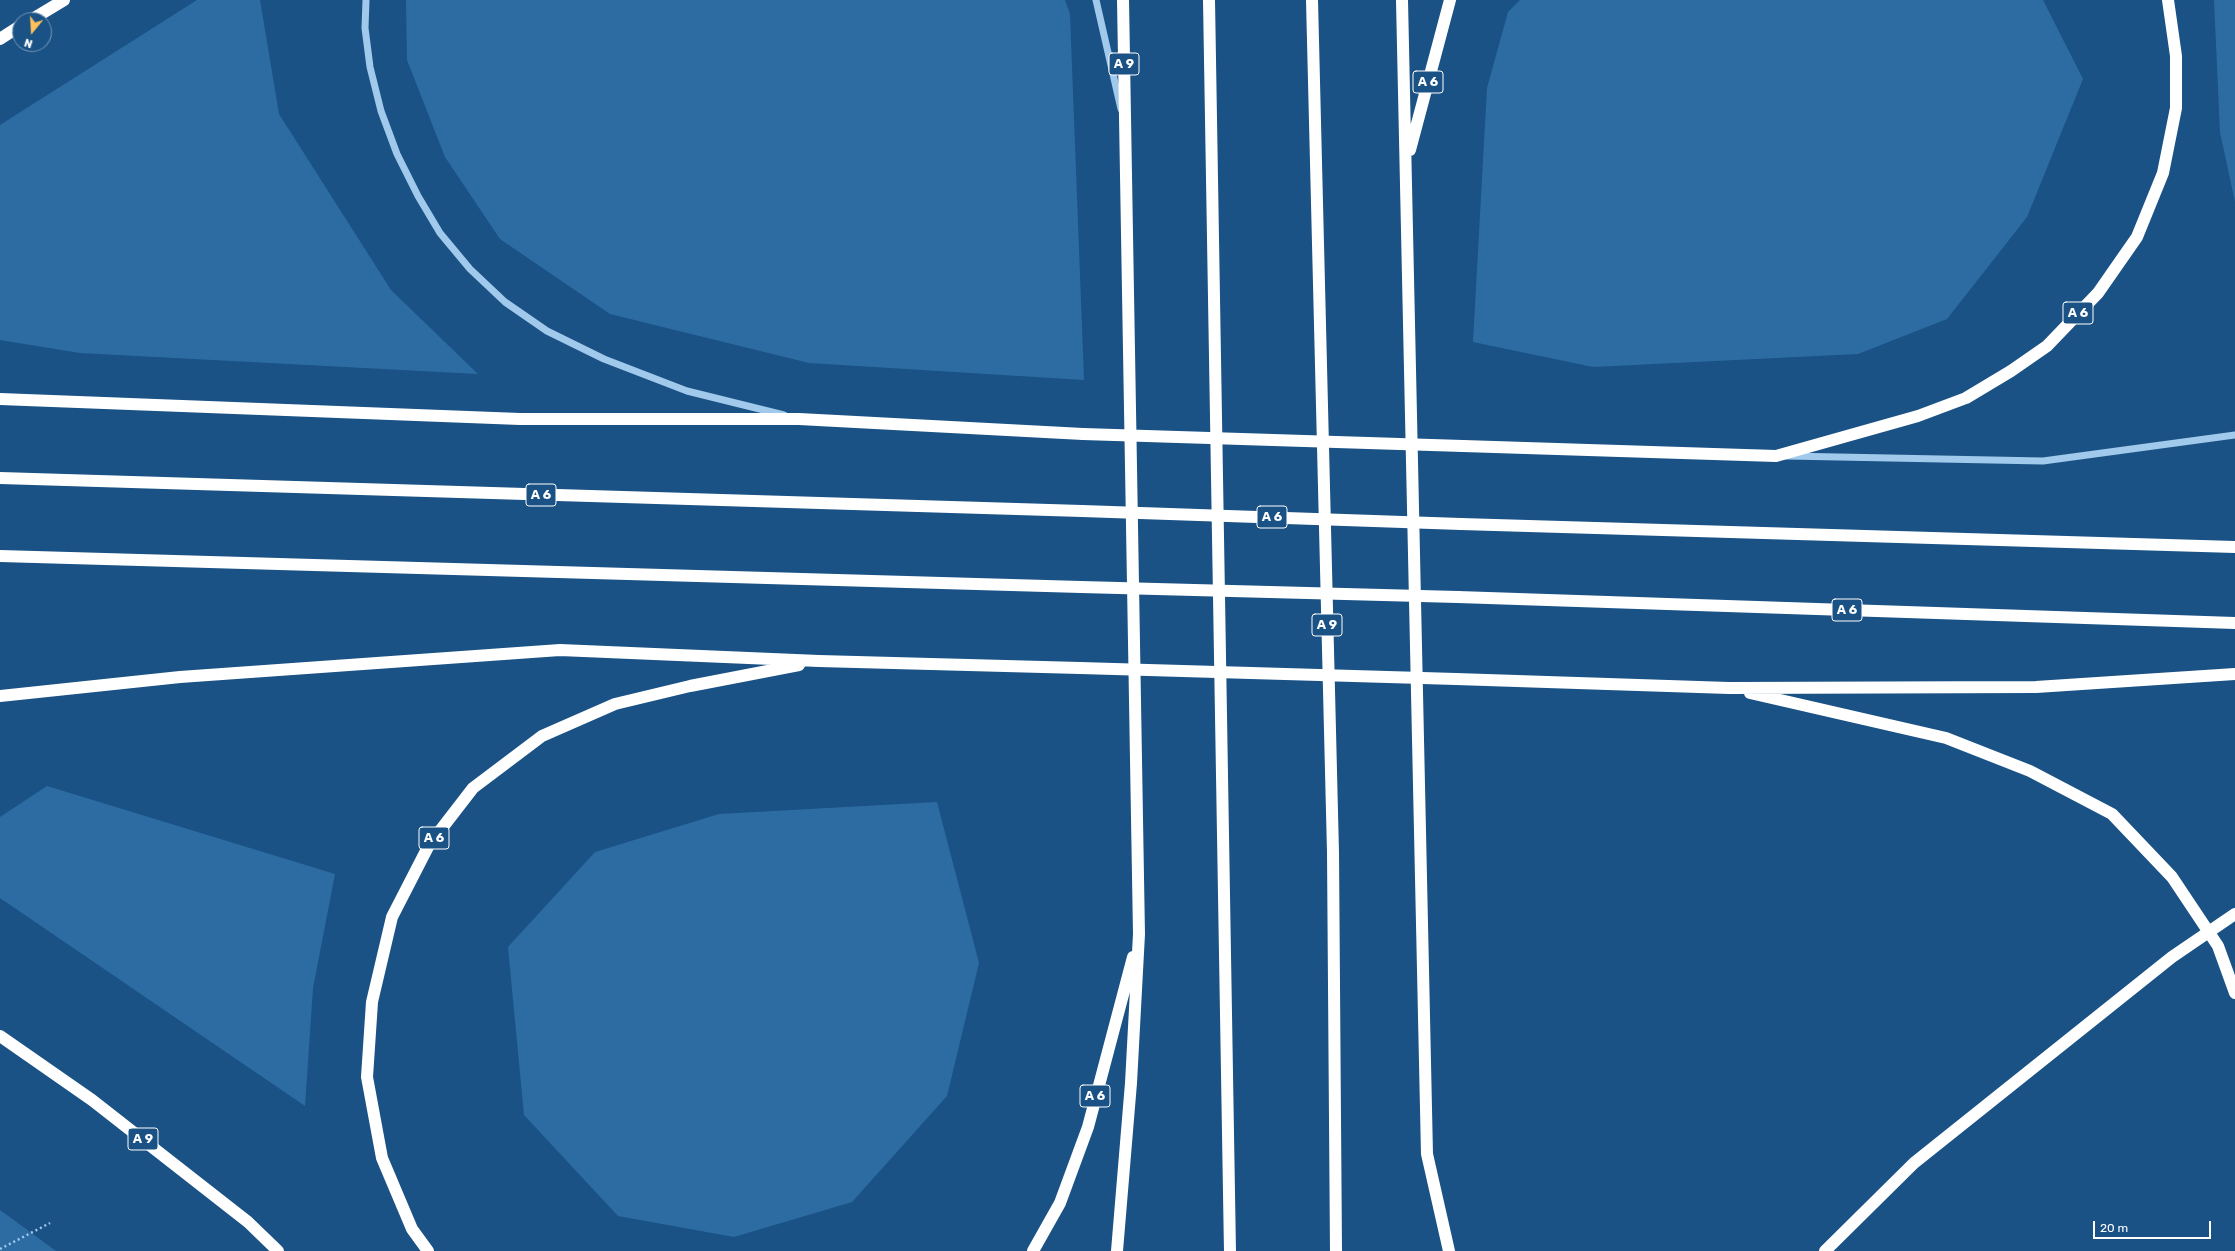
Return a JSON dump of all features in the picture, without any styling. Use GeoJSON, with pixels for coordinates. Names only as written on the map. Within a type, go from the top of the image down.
{"type":"FeatureCollection","features":[{"type":"Feature","properties":{"kind":"highway"},"geometry":{"type":"LineString","coordinates":[[44,12],[64,0]]}},
{"type":"Feature","properties":{"kind":"highway","name":"A 9"},"geometry":{"type":"LineString","coordinates":[[1123,0],[1125,128]]}},
{"type":"Feature","properties":{"kind":"highway"},"geometry":{"type":"LineString","coordinates":[[1208,0],[1230,1251]]}},
{"type":"Feature","properties":{"kind":"highway","name":"A 9"},"geometry":{"type":"LineString","coordinates":[[1312,0],[1333,852],[1336,1251]]}},
{"type":"Feature","properties":{"kind":"highway"},"geometry":{"type":"LineString","coordinates":[[1402,0],[1427,1154],[1449,1251]]}},
{"type":"Feature","properties":{"kind":"highway","name":"A 6"},"geometry":{"type":"LineString","coordinates":[[1406,163],[1450,0]]}},
{"type":"Feature","properties":{"kind":"highway","name":"A 6"},"geometry":{"type":"LineString","coordinates":[[1776,456],[1918,416],[1966,398],[2011,371],[2047,346],[2098,293],[2137,237],[2163,173],[2176,108],[2176,56],[2168,0]]}},
{"type":"Feature","properties":{"kind":"highway"},"geometry":{"type":"LineString","coordinates":[[0,39],[12,31]]}},
{"type":"Feature","properties":{"kind":"highway"},"geometry":{"type":"LineString","coordinates":[[1117,1251],[1131,1083],[1139,934],[1125,128]]}},
{"type":"Feature","properties":{"kind":"highway"},"geometry":{"type":"LineString","coordinates":[[0,399],[520,419],[799,419],[1084,434],[1776,456]]}},
{"type":"Feature","properties":{"kind":"highway","name":"A 6"},"geometry":{"type":"LineString","coordinates":[[0,478],[2235,547]]}},
{"type":"Feature","properties":{"kind":"highway","name":"A 6"},"geometry":{"type":"LineString","coordinates":[[0,556],[1458,597],[2235,623]]}},
{"type":"Feature","properties":{"kind":"highway"},"geometry":{"type":"LineString","coordinates":[[0,696],[180,677],[560,650],[819,661],[1729,688],[2036,687],[2235,674]]}},
{"type":"Feature","properties":{"kind":"highway","name":"A 6"},"geometry":{"type":"LineString","coordinates":[[428,1251],[412,1229],[382,1158],[367,1077],[372,1002],[392,917],[429,845],[473,788],[542,736],[616,704],[690,686],[819,661]]}},
{"type":"Feature","properties":{"kind":"highway"},"geometry":{"type":"LineString","coordinates":[[1729,688],[1946,738],[2030,771],[2112,814],[2172,877],[2218,946],[2235,993]]}},
{"type":"Feature","properties":{"kind":"highway"},"geometry":{"type":"LineString","coordinates":[[1824,1251],[1914,1163],[2172,957],[2235,914]]}},
{"type":"Feature","properties":{"kind":"highway","name":"A 6"},"geometry":{"type":"LineString","coordinates":[[1033,1251],[1060,1203],[1088,1127],[1139,934]]}},
{"type":"Feature","properties":{"kind":"highway","name":"A 9"},"geometry":{"type":"LineString","coordinates":[[0,1036],[92,1100],[248,1222],[278,1251]]}},
{"type":"Feature","properties":{"kind":"lane"},"geometry":{"type":"LineString","coordinates":[[366,0],[365,28],[370,67],[381,111],[397,154],[418,196],[440,233],[475,274],[505,302],[547,331],[604,359],[688,391],[799,419]]}},
{"type":"Feature","properties":{"kind":"lane"},"geometry":{"type":"LineString","coordinates":[[1096,0],[1125,128]]}},
{"type":"Feature","properties":{"kind":"lane"},"geometry":{"type":"LineString","coordinates":[[1776,456],[2043,461],[2235,435]]}},
{"type":"Feature","properties":{"kind":"path"},"geometry":{"type":"LineString","coordinates":[[0,1249],[50,1224]]}},
{"type":"Feature","properties":{"kind":"shaded area"},"geometry":{"type":"Polygon","coordinates":[[[197,0],[260,0],[279,114],[391,290],[478,374],[80,353],[0,340],[0,125],[197,0]]]}},
{"type":"Feature","properties":{"kind":"shaded area"},"geometry":{"type":"Polygon","coordinates":[[[406,0],[1065,0],[1070,14],[1084,380],[809,363],[610,314],[500,239],[445,157],[407,60],[406,0]]]}},
{"type":"Feature","properties":{"kind":"shaded area"},"geometry":{"type":"Polygon","coordinates":[[[1520,0],[2043,0],[2083,79],[2027,217],[1947,319],[1858,354],[1593,367],[1473,342],[1487,88],[1508,12],[1520,0]]]}},
{"type":"Feature","properties":{"kind":"shaded area"},"geometry":{"type":"Polygon","coordinates":[[[2214,0],[2235,0],[2235,202],[2220,132],[2214,0]]]}},
{"type":"Feature","properties":{"kind":"shaded area"},"geometry":{"type":"Polygon","coordinates":[[[47,786],[335,874],[313,988],[305,1106],[0,898],[0,817],[47,786]]]}},
{"type":"Feature","properties":{"kind":"shaded area"},"geometry":{"type":"Polygon","coordinates":[[[937,802],[979,963],[947,1096],[852,1202],[734,1237],[618,1216],[524,1115],[508,947],[595,852],[719,814],[937,802]]]}},
{"type":"Feature","properties":{"kind":"shaded area"},"geometry":{"type":"Polygon","coordinates":[[[0,1210],[56,1251],[0,1251],[0,1210]]]}}]}
